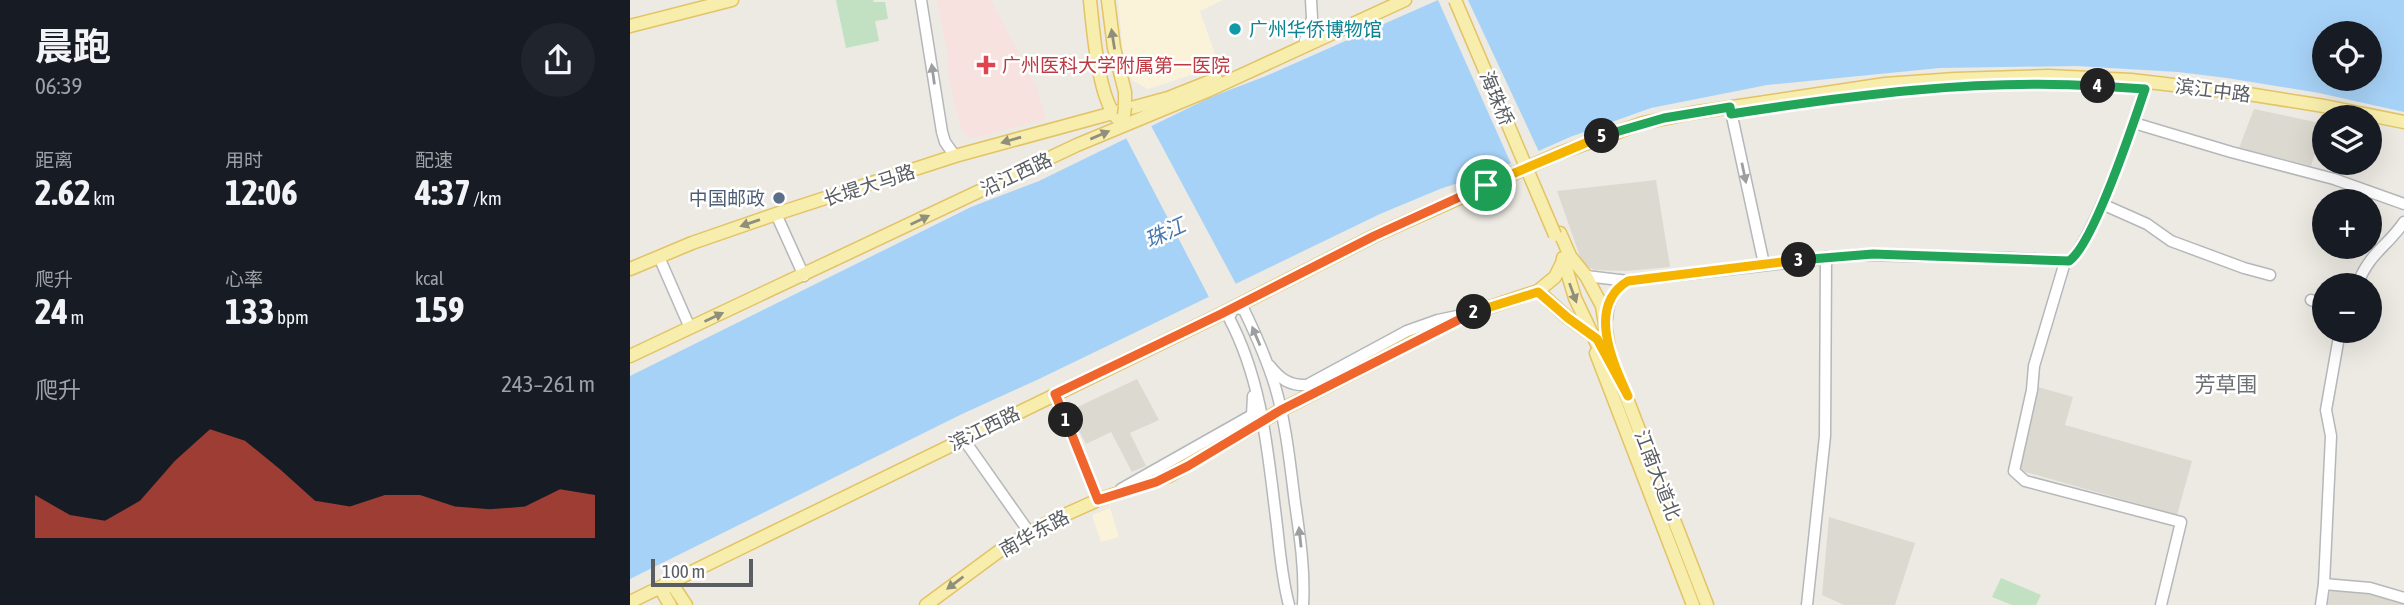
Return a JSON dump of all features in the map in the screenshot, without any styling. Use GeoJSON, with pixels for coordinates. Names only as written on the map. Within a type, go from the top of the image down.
{"type":"FeatureCollection","features":[{"type":"Feature","properties":{"kind":"main road"},"geometry":{"type":"LineString","coordinates":[[630,26],[732,0]]}},
{"type":"Feature","properties":{"kind":"main road"},"geometry":{"type":"LineString","coordinates":[[1090,0],[1102,81],[1121,115]]}},
{"type":"Feature","properties":{"kind":"main road"},"geometry":{"type":"LineString","coordinates":[[1108,0],[1114,48],[1122,80],[1121,115]]}},
{"type":"Feature","properties":{"kind":"main road","name":"沿江西路"},"geometry":{"type":"LineString","coordinates":[[630,356],[1077,145],[1121,115],[1305,40],[1392,0]]}},
{"type":"Feature","properties":{"kind":"main road","name":"沿江西路"},"geometry":{"type":"LineString","coordinates":[[1121,115],[1208,92],[1405,0]]}},
{"type":"Feature","properties":{"kind":"main road","name":"海珠桥"},"geometry":{"type":"LineString","coordinates":[[1457,0],[1557,234]]}},
{"type":"Feature","properties":{"kind":"main road"},"geometry":{"type":"LineString","coordinates":[[1122,80],[1141,97],[1168,98]]}},
{"type":"Feature","properties":{"kind":"main road","name":"滨江中路"},"geometry":{"type":"LineString","coordinates":[[1530,170],[1643,131],[1731,110],[1951,86],[2145,86],[2291,100],[2404,122]]}},
{"type":"Feature","properties":{"kind":"main road","name":"滨江中路"},"geometry":{"type":"LineString","coordinates":[[2145,86],[2312,111]]}},
{"type":"Feature","properties":{"kind":"main road","name":"长堤大马路"},"geometry":{"type":"LineString","coordinates":[[630,269],[692,243],[955,156],[1068,125],[1121,115]]}},
{"type":"Feature","properties":{"kind":"main road"},"geometry":{"type":"LineString","coordinates":[[2382,124],[2404,129]]}},
{"type":"Feature","properties":{"kind":"main road"},"geometry":{"type":"LineString","coordinates":[[1068,125],[1076,132],[1077,145]]}},
{"type":"Feature","properties":{"kind":"main road","name":"滨江西路"},"geometry":{"type":"LineString","coordinates":[[637,605],[1057,397],[1530,170]]}},
{"type":"Feature","properties":{"kind":"main road","name":"江南大道北"},"geometry":{"type":"LineString","coordinates":[[1557,234],[1570,287],[1622,400],[1700,605]]}},
{"type":"Feature","properties":{"kind":"main road","name":"江南大道北"},"geometry":{"type":"LineString","coordinates":[[1557,234],[1586,276],[1602,306],[1610,355],[1707,605]]}},
{"type":"Feature","properties":{"kind":"main road"},"geometry":{"type":"LineString","coordinates":[[1563,259],[1555,277],[1538,292],[1568,318],[1590,331],[1602,346],[1628,396]]}},
{"type":"Feature","properties":{"kind":"main road","name":"南华东路"},"geometry":{"type":"LineString","coordinates":[[926,605],[1029,532],[1098,500],[1169,475],[1258,416],[1281,410],[1466,315],[1538,292]]}},
{"type":"Feature","properties":{"kind":"main road"},"geometry":{"type":"LineString","coordinates":[[1607,330],[1714,605]]}},
{"type":"Feature","properties":{"kind":"main road"},"geometry":{"type":"LineString","coordinates":[[1590,331],[1693,605]]}},
{"type":"Feature","properties":{"kind":"main road","name":"滨江西路"},"geometry":{"type":"LineString","coordinates":[[630,602],[667,588],[967,444],[1057,397]]}},
{"type":"Feature","properties":{"kind":"main road"},"geometry":{"type":"LineString","coordinates":[[1111,495],[1192,454]]}},
{"type":"Feature","properties":{"kind":"main road"},"geometry":{"type":"LineString","coordinates":[[667,588],[670,605]]}},
{"type":"Feature","properties":{"kind":"main road"},"geometry":{"type":"LineString","coordinates":[[667,588],[686,605]]}},
{"type":"Feature","properties":{"kind":"street"},"geometry":{"type":"LineString","coordinates":[[921,0],[942,132],[948,148],[955,156]]}},
{"type":"Feature","properties":{"kind":"street"},"geometry":{"type":"LineString","coordinates":[[1305,40],[1311,18],[1311,0]]}},
{"type":"Feature","properties":{"kind":"street"},"geometry":{"type":"LineString","coordinates":[[1102,81],[1113,85],[1122,80]]}},
{"type":"Feature","properties":{"kind":"street"},"geometry":{"type":"LineString","coordinates":[[2145,86],[2134,123],[2102,204],[2082,247],[2069,261],[2034,366],[2032,390],[2014,471],[2025,481],[2181,522],[2161,605]]}},
{"type":"Feature","properties":{"kind":"street"},"geometry":{"type":"LineString","coordinates":[[1731,110],[1764,264]]}},
{"type":"Feature","properties":{"kind":"street"},"geometry":{"type":"LineString","coordinates":[[2134,123],[2334,179],[2404,204]]}},
{"type":"Feature","properties":{"kind":"street"},"geometry":{"type":"LineString","coordinates":[[2102,204],[2147,224],[2171,240],[2270,275]]}},
{"type":"Feature","properties":{"kind":"street"},"geometry":{"type":"LineString","coordinates":[[776,214],[804,276]]}},
{"type":"Feature","properties":{"kind":"street"},"geometry":{"type":"LineString","coordinates":[[2362,273],[2375,253],[2404,222]]}},
{"type":"Feature","properties":{"kind":"street"},"geometry":{"type":"LineString","coordinates":[[1586,276],[1628,281],[1826,257],[1888,254],[2069,261]]}},
{"type":"Feature","properties":{"kind":"street"},"geometry":{"type":"LineString","coordinates":[[659,257],[690,328]]}},
{"type":"Feature","properties":{"kind":"street"},"geometry":{"type":"LineString","coordinates":[[1807,605],[1825,436],[1826,257]]}},
{"type":"Feature","properties":{"kind":"street"},"geometry":{"type":"LineString","coordinates":[[1607,330],[1609,302],[1621,285],[1628,281]]}},
{"type":"Feature","properties":{"kind":"street"},"geometry":{"type":"LineString","coordinates":[[1236,312],[1266,361],[1283,380],[1296,385],[1312,383],[1417,327],[1466,315]]}},
{"type":"Feature","properties":{"kind":"street"},"geometry":{"type":"LineString","coordinates":[[1236,312],[1252,369],[1289,605]]}},
{"type":"Feature","properties":{"kind":"street"},"geometry":{"type":"LineString","coordinates":[[2321,605],[2331,436],[2326,410],[2338,343]]}},
{"type":"Feature","properties":{"kind":"street"},"geometry":{"type":"LineString","coordinates":[[1266,361],[1281,410],[1304,575],[1303,605]]}},
{"type":"Feature","properties":{"kind":"street"},"geometry":{"type":"LineString","coordinates":[[1311,395],[1332,372]]}},
{"type":"Feature","properties":{"kind":"street"},"geometry":{"type":"LineString","coordinates":[[1057,397],[1098,500]]}},
{"type":"Feature","properties":{"kind":"street"},"geometry":{"type":"LineString","coordinates":[[967,444],[1029,532]]}},
{"type":"Feature","properties":{"kind":"street"},"geometry":{"type":"LineString","coordinates":[[2324,584],[2370,588],[2404,598]]}},
{"type":"Feature","properties":{"kind":"shaded area","name":"广州医科大学附属第一医院"},"geometry":{"type":"Polygon","coordinates":[[[937,0],[991,0],[1037,88],[1046,119],[970,139],[961,130],[949,79],[947,50],[937,0]]]}},
{"type":"Feature","properties":{"kind":"shaded area"},"geometry":{"type":"Polygon","coordinates":[[[1118,0],[1223,0],[1200,11],[1219,66],[1148,89],[1132,80],[1123,54],[1118,0]]]}},
{"type":"Feature","properties":{"kind":"shaded area"},"geometry":{"type":"Polygon","coordinates":[[[2254,109],[2312,121],[2311,166],[2239,148],[2254,109]]]}},
{"type":"Feature","properties":{"kind":"shaded area"},"geometry":{"type":"Polygon","coordinates":[[[1656,180],[1670,267],[1626,271],[1595,270],[1583,265],[1557,191],[1656,180]]]}},
{"type":"Feature","properties":{"kind":"shaded area"},"geometry":{"type":"Polygon","coordinates":[[[1137,379],[1159,420],[1130,433],[1146,466],[1132,472],[1111,432],[1086,444],[1069,411],[1137,379]]]}},
{"type":"Feature","properties":{"kind":"shaded area"},"geometry":{"type":"Polygon","coordinates":[[[2038,387],[2073,397],[2065,425],[2192,461],[2177,515],[2015,469],[2038,387]]]}},
{"type":"Feature","properties":{"kind":"shaded area"},"geometry":{"type":"Polygon","coordinates":[[[1110,508],[1119,537],[1101,542],[1092,515],[1110,508]]]}},
{"type":"Feature","properties":{"kind":"shaded area"},"geometry":{"type":"Polygon","coordinates":[[[1829,517],[1915,543],[1895,605],[1844,605],[1822,595],[1829,517]]]}},
{"type":"Feature","properties":{"kind":"shaded area"},"geometry":{"type":"Polygon","coordinates":[[[2331,588],[2369,590],[2404,602],[2404,605],[2327,605],[2331,588]]]}},
{"type":"Feature","properties":{"kind":"green space"},"geometry":{"type":"Polygon","coordinates":[[[836,0],[885,2],[888,19],[875,21],[879,41],[846,48],[836,0]]]}},
{"type":"Feature","properties":{"kind":"green space"},"geometry":{"type":"Polygon","coordinates":[[[2001,578],[2041,595],[2036,605],[2012,605],[1992,597],[2001,578]]]}},
{"type":"Feature","properties":{"kind":"water","name":"珠江"},"geometry":{"type":"Polygon","coordinates":[[[1438,0],[2404,0],[2404,112],[2382,105],[2227,78],[2076,66],[1940,68],[1767,85],[1651,108],[1570,137],[1491,172],[1440,189],[1380,214],[960,415],[630,579],[630,376],[971,207],[1039,181],[1211,97],[1266,76],[1438,0]]]}},
{"type":"Feature","properties":{"kind":"pier"},"geometry":{"type":"Polygon","coordinates":[[[1438,0],[1468,0],[1540,154],[1512,166],[1438,0]]]}},
{"type":"Feature","properties":{"kind":"pier"},"geometry":{"type":"Polygon","coordinates":[[[1149,122],[1237,286],[1210,299],[1124,134],[1149,122]]]}},
{"type":"Feature","properties":{"kind":"place","name":"广州华侨博物馆"},"geometry":{"type":"Point","coordinates":[1235,29]}},
{"type":"Feature","properties":{"kind":"place","name":"广州医科大学附属第一医院"},"geometry":{"type":"Point","coordinates":[986,65]}},
{"type":"Feature","properties":{"kind":"place","name":"中国邮政"},"geometry":{"type":"Point","coordinates":[779,198]}},
{"type":"Feature","properties":{"kind":"district","name":"芳草围"},"geometry":{"type":"Point","coordinates":[2226,385]}},
{"type":"Feature","properties":{"kind":"route"},"geometry":{"type":"LineString","coordinates":[[2058,84],[2145,89],[2102,204],[2078,254],[2069,261],[1858,255],[1628,281],[1621,285],[1609,302],[1607,343],[1612,362],[1628,396],[1597,339],[1538,292],[1466,315],[1262,420],[1188,466],[1156,482],[1098,500],[1055,394],[1374,236],[1486,185],[1620,130],[1664,118],[1730,107],[1731,114],[1886,91],[1983,85],[2058,84]]}}]}
